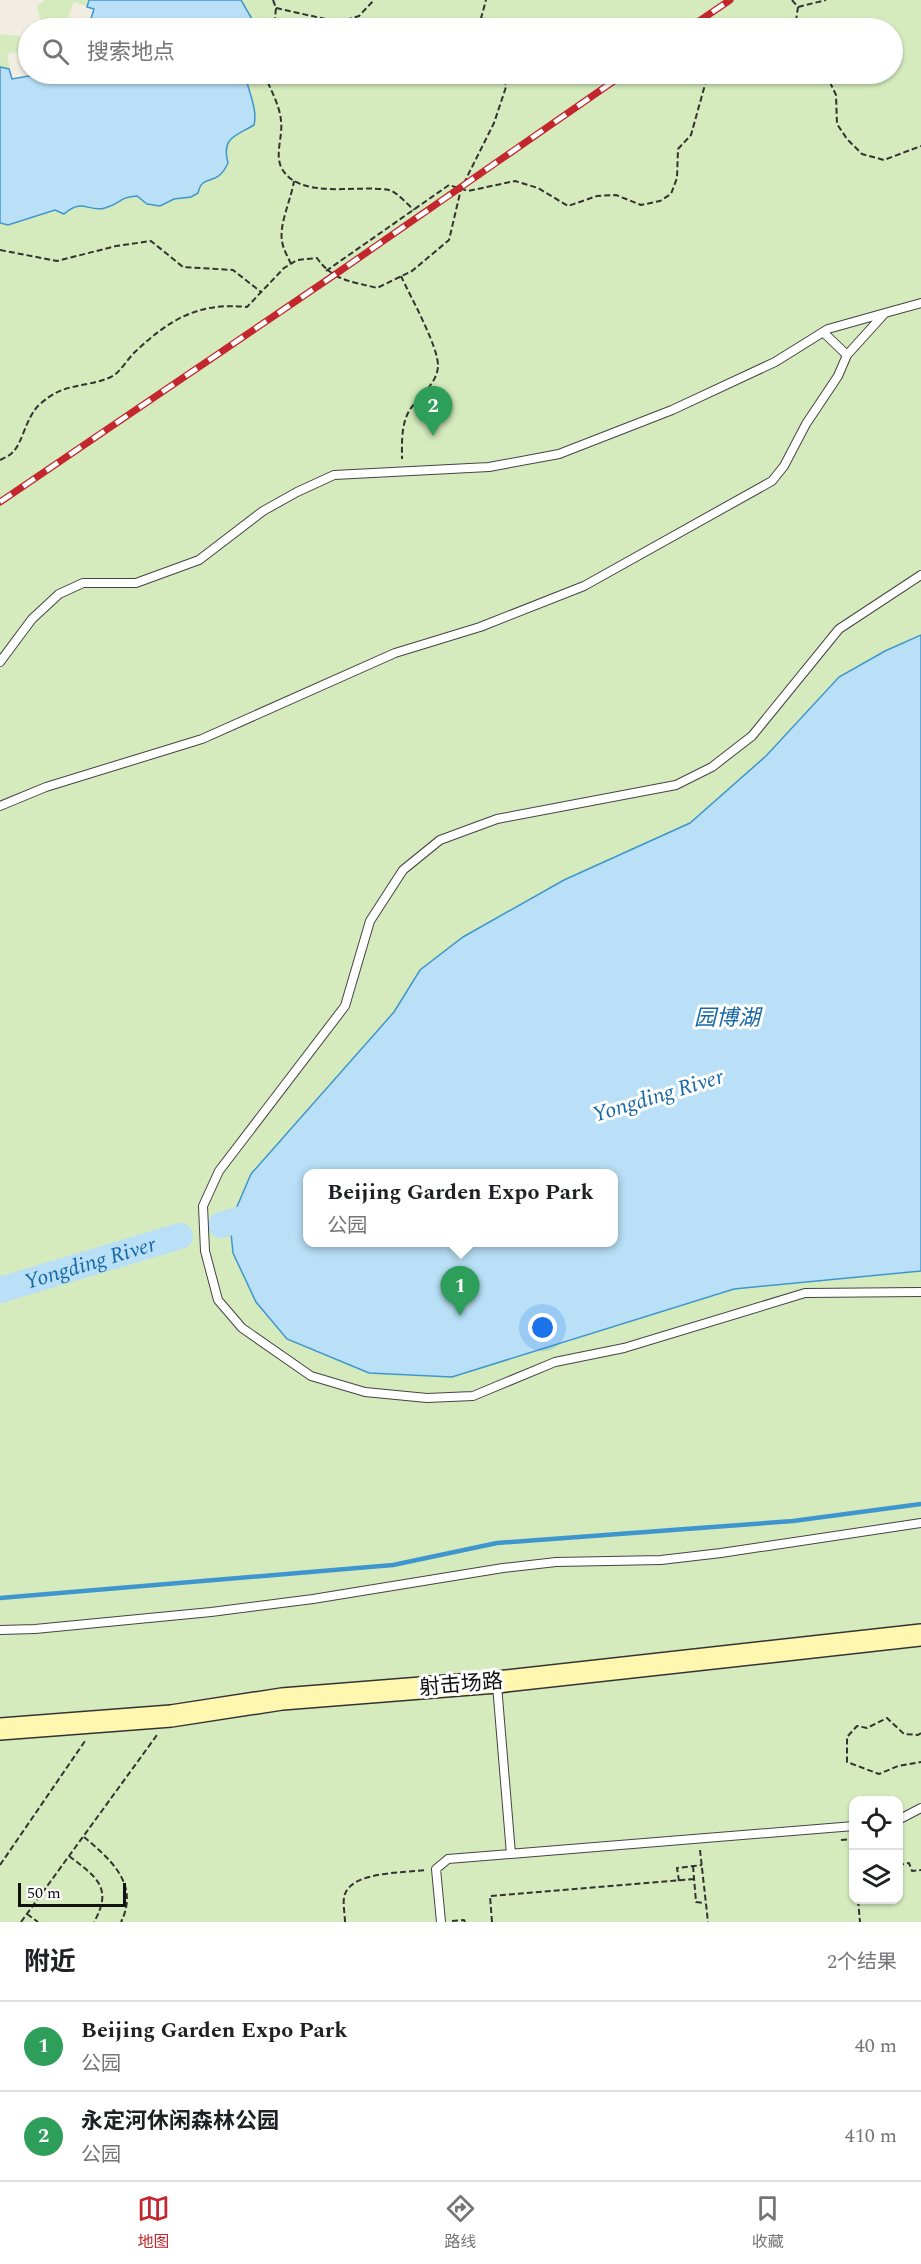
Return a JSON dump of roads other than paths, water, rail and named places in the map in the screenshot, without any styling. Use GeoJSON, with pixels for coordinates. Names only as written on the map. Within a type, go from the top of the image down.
{"type":"FeatureCollection","features":[{"type":"Feature","properties":{"kind":"street","name":"射击场路"},"geometry":{"type":"LineString","coordinates":[[0,1730],[171,1716],[282,1699],[497,1682],[921,1635]]}},
{"type":"Feature","properties":{"kind":"lane"},"geometry":{"type":"LineString","coordinates":[[0,662],[32,619],[59,594],[83,583],[136,583],[199,560],[263,511],[334,475],[489,467],[559,454],[672,410],[765,367],[824,332],[921,303]]}},
{"type":"Feature","properties":{"kind":"lane"},"geometry":{"type":"LineString","coordinates":[[0,806],[46,787],[202,739],[395,653],[480,627],[584,586],[772,481],[784,466],[806,424],[838,376],[847,355],[885,313]]}},
{"type":"Feature","properties":{"kind":"lane"},"geometry":{"type":"LineString","coordinates":[[824,332],[847,355]]}},
{"type":"Feature","properties":{"kind":"lane"},"geometry":{"type":"LineString","coordinates":[[921,575],[839,629],[752,736],[712,768],[676,785],[497,819],[440,840],[403,870],[370,921],[345,1006],[219,1171],[203,1206],[205,1251],[218,1300],[242,1328],[311,1376],[365,1392],[427,1398],[473,1396],[555,1362],[624,1347],[805,1293],[921,1292]]}},
{"type":"Feature","properties":{"kind":"lane"},"geometry":{"type":"LineString","coordinates":[[0,1630],[35,1629],[211,1612],[556,1562],[661,1560],[921,1523]]}},
{"type":"Feature","properties":{"kind":"lane"},"geometry":{"type":"LineString","coordinates":[[497,1682],[511,1854]]}},
{"type":"Feature","properties":{"kind":"lane"},"geometry":{"type":"LineString","coordinates":[[903,1817],[921,1808]]}},
{"type":"Feature","properties":{"kind":"lane"},"geometry":{"type":"LineString","coordinates":[[442,1922],[436,1869],[448,1859],[849,1826]]}},
{"type":"Feature","properties":{"kind":"water"},"geometry":{"type":"Polygon","coordinates":[[[89,0],[241,0],[251,18],[91,18],[94,9],[87,7],[89,0]]]}},
{"type":"Feature","properties":{"kind":"water"},"geometry":{"type":"Polygon","coordinates":[[[0,67],[9,69],[12,79],[18,78],[18,84],[248,84],[254,106],[254,125],[228,142],[226,154],[228,163],[224,170],[217,177],[204,182],[198,193],[191,197],[174,199],[160,206],[147,204],[137,196],[123,199],[105,208],[94,209],[81,206],[64,214],[55,210],[8,225],[0,223],[0,67]]]}},
{"type":"Feature","properties":{"kind":"water","name":"园博湖"},"geometry":{"type":"Polygon","coordinates":[[[921,635],[921,1271],[734,1289],[452,1377],[369,1373],[287,1339],[256,1302],[233,1253],[230,1223],[251,1174],[394,1012],[420,970],[463,937],[564,880],[690,823],[766,756],[839,677],[885,651],[921,635]]]}},
{"type":"Feature","properties":{"kind":"waterway","name":"Yongding River"},"geometry":{"type":"LineString","coordinates":[[221,1225],[303,1201]]}},
{"type":"Feature","properties":{"kind":"waterway","name":"Yongding River"},"geometry":{"type":"LineString","coordinates":[[0,1290],[180,1236]]}},
{"type":"Feature","properties":{"kind":"waterway"},"geometry":{"type":"LineString","coordinates":[[0,1598],[393,1565],[497,1543],[793,1521],[921,1504]]}},
{"type":"Feature","properties":{"kind":"railway"},"geometry":{"type":"LineString","coordinates":[[704,18],[730,0]]}},
{"type":"Feature","properties":{"kind":"railway"},"geometry":{"type":"LineString","coordinates":[[0,502],[327,280],[610,84]]}},
{"type":"Feature","properties":{"kind":"place","name":"永定河休闲森林公园"},"geometry":{"type":"Point","coordinates":[433,436]}},
{"type":"Feature","properties":{"kind":"place","name":"Beijing Garden Expo Park"},"geometry":{"type":"Point","coordinates":[460,1316]}}]}
